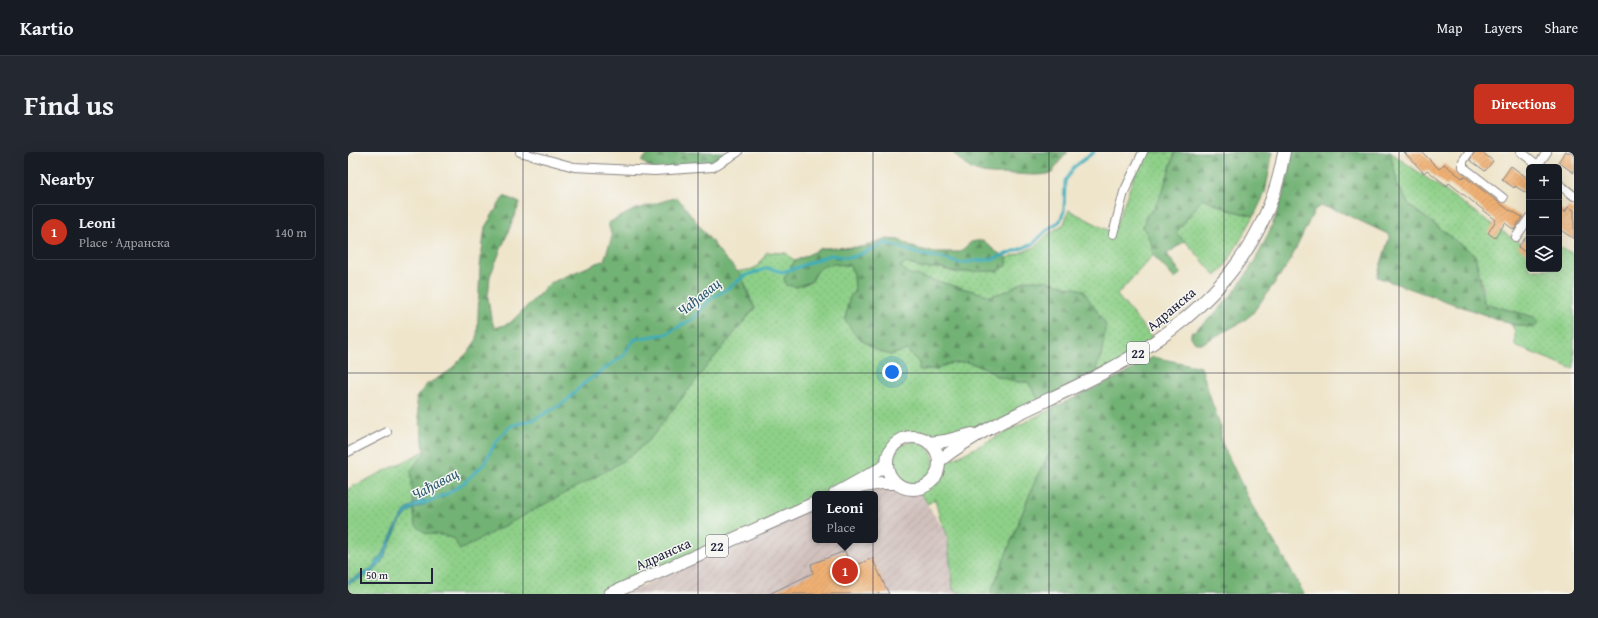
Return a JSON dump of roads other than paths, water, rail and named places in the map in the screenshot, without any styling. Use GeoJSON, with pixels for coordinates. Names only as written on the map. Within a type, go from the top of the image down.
{"type":"FeatureCollection","features":[{"type":"Feature","properties":{"kind":"main road","name":"Адранска"},"geometry":{"type":"LineString","coordinates":[[939,461],[955,449],[985,431],[1028,408],[1082,384],[1117,366],[1156,342],[1191,315],[1232,270],[1256,233],[1272,197],[1284,152]]}},
{"type":"Feature","properties":{"kind":"main road","name":"Адранска"},"geometry":{"type":"LineString","coordinates":[[929,443],[945,441],[985,431]]}},
{"type":"Feature","properties":{"kind":"main road","name":"22"},"geometry":{"type":"LineString","coordinates":[[887,465],[890,451],[897,443],[911,437],[918,438],[929,443]]}},
{"type":"Feature","properties":{"kind":"main road"},"geometry":{"type":"LineString","coordinates":[[846,491],[874,484],[896,483],[909,489],[917,489],[925,486],[932,481],[937,473],[939,461],[935,449],[929,443]]}},
{"type":"Feature","properties":{"kind":"main road"},"geometry":{"type":"LineString","coordinates":[[842,491],[887,465],[889,473],[896,483]]}},
{"type":"Feature","properties":{"kind":"main road","name":"Адранска"},"geometry":{"type":"LineString","coordinates":[[610,594],[812,504]]}},
{"type":"Feature","properties":{"kind":"street"},"geometry":{"type":"LineString","coordinates":[[520,152],[574,167],[655,171],[713,167],[738,152]]}},
{"type":"Feature","properties":{"kind":"street"},"geometry":{"type":"LineString","coordinates":[[1113,234],[1124,192],[1143,152]]}},
{"type":"Feature","properties":{"kind":"street"},"geometry":{"type":"LineString","coordinates":[[1469,152],[1463,161],[1463,167],[1504,198]]}},
{"type":"Feature","properties":{"kind":"street"},"geometry":{"type":"LineString","coordinates":[[1521,152],[1536,164]]}},
{"type":"Feature","properties":{"kind":"street"},"geometry":{"type":"LineString","coordinates":[[1540,164],[1547,152]]}},
{"type":"Feature","properties":{"kind":"street"},"geometry":{"type":"LineString","coordinates":[[1562,186],[1574,196]]}},
{"type":"Feature","properties":{"kind":"street"},"geometry":{"type":"LineString","coordinates":[[1516,237],[1526,222]]}},
{"type":"Feature","properties":{"kind":"street"},"geometry":{"type":"LineString","coordinates":[[348,452],[387,432]]}},
{"type":"Feature","properties":{"kind":"water"},"geometry":{"type":"Polygon","coordinates":[[[423,498],[426,504],[414,509],[400,523],[385,556],[375,570],[348,584],[348,581],[371,569],[384,551],[405,511],[423,498]]]}},
{"type":"Feature","properties":{"kind":"waterway","name":"Чађавац"},"geometry":{"type":"LineString","coordinates":[[422,504],[447,494],[465,482],[484,464],[497,440],[511,426],[535,419],[564,403],[583,384],[623,356],[635,339],[666,334],[694,318],[710,299],[732,286],[744,276],[768,268],[782,272],[830,255],[851,258],[887,243],[919,254],[960,263],[993,259],[1033,244],[1046,231],[1060,221],[1064,211],[1065,181],[1074,167],[1094,152]]}},
{"type":"Feature","properties":{"kind":"place","name":"Leoni"},"geometry":{"type":"Point","coordinates":[845,571]}}]}
